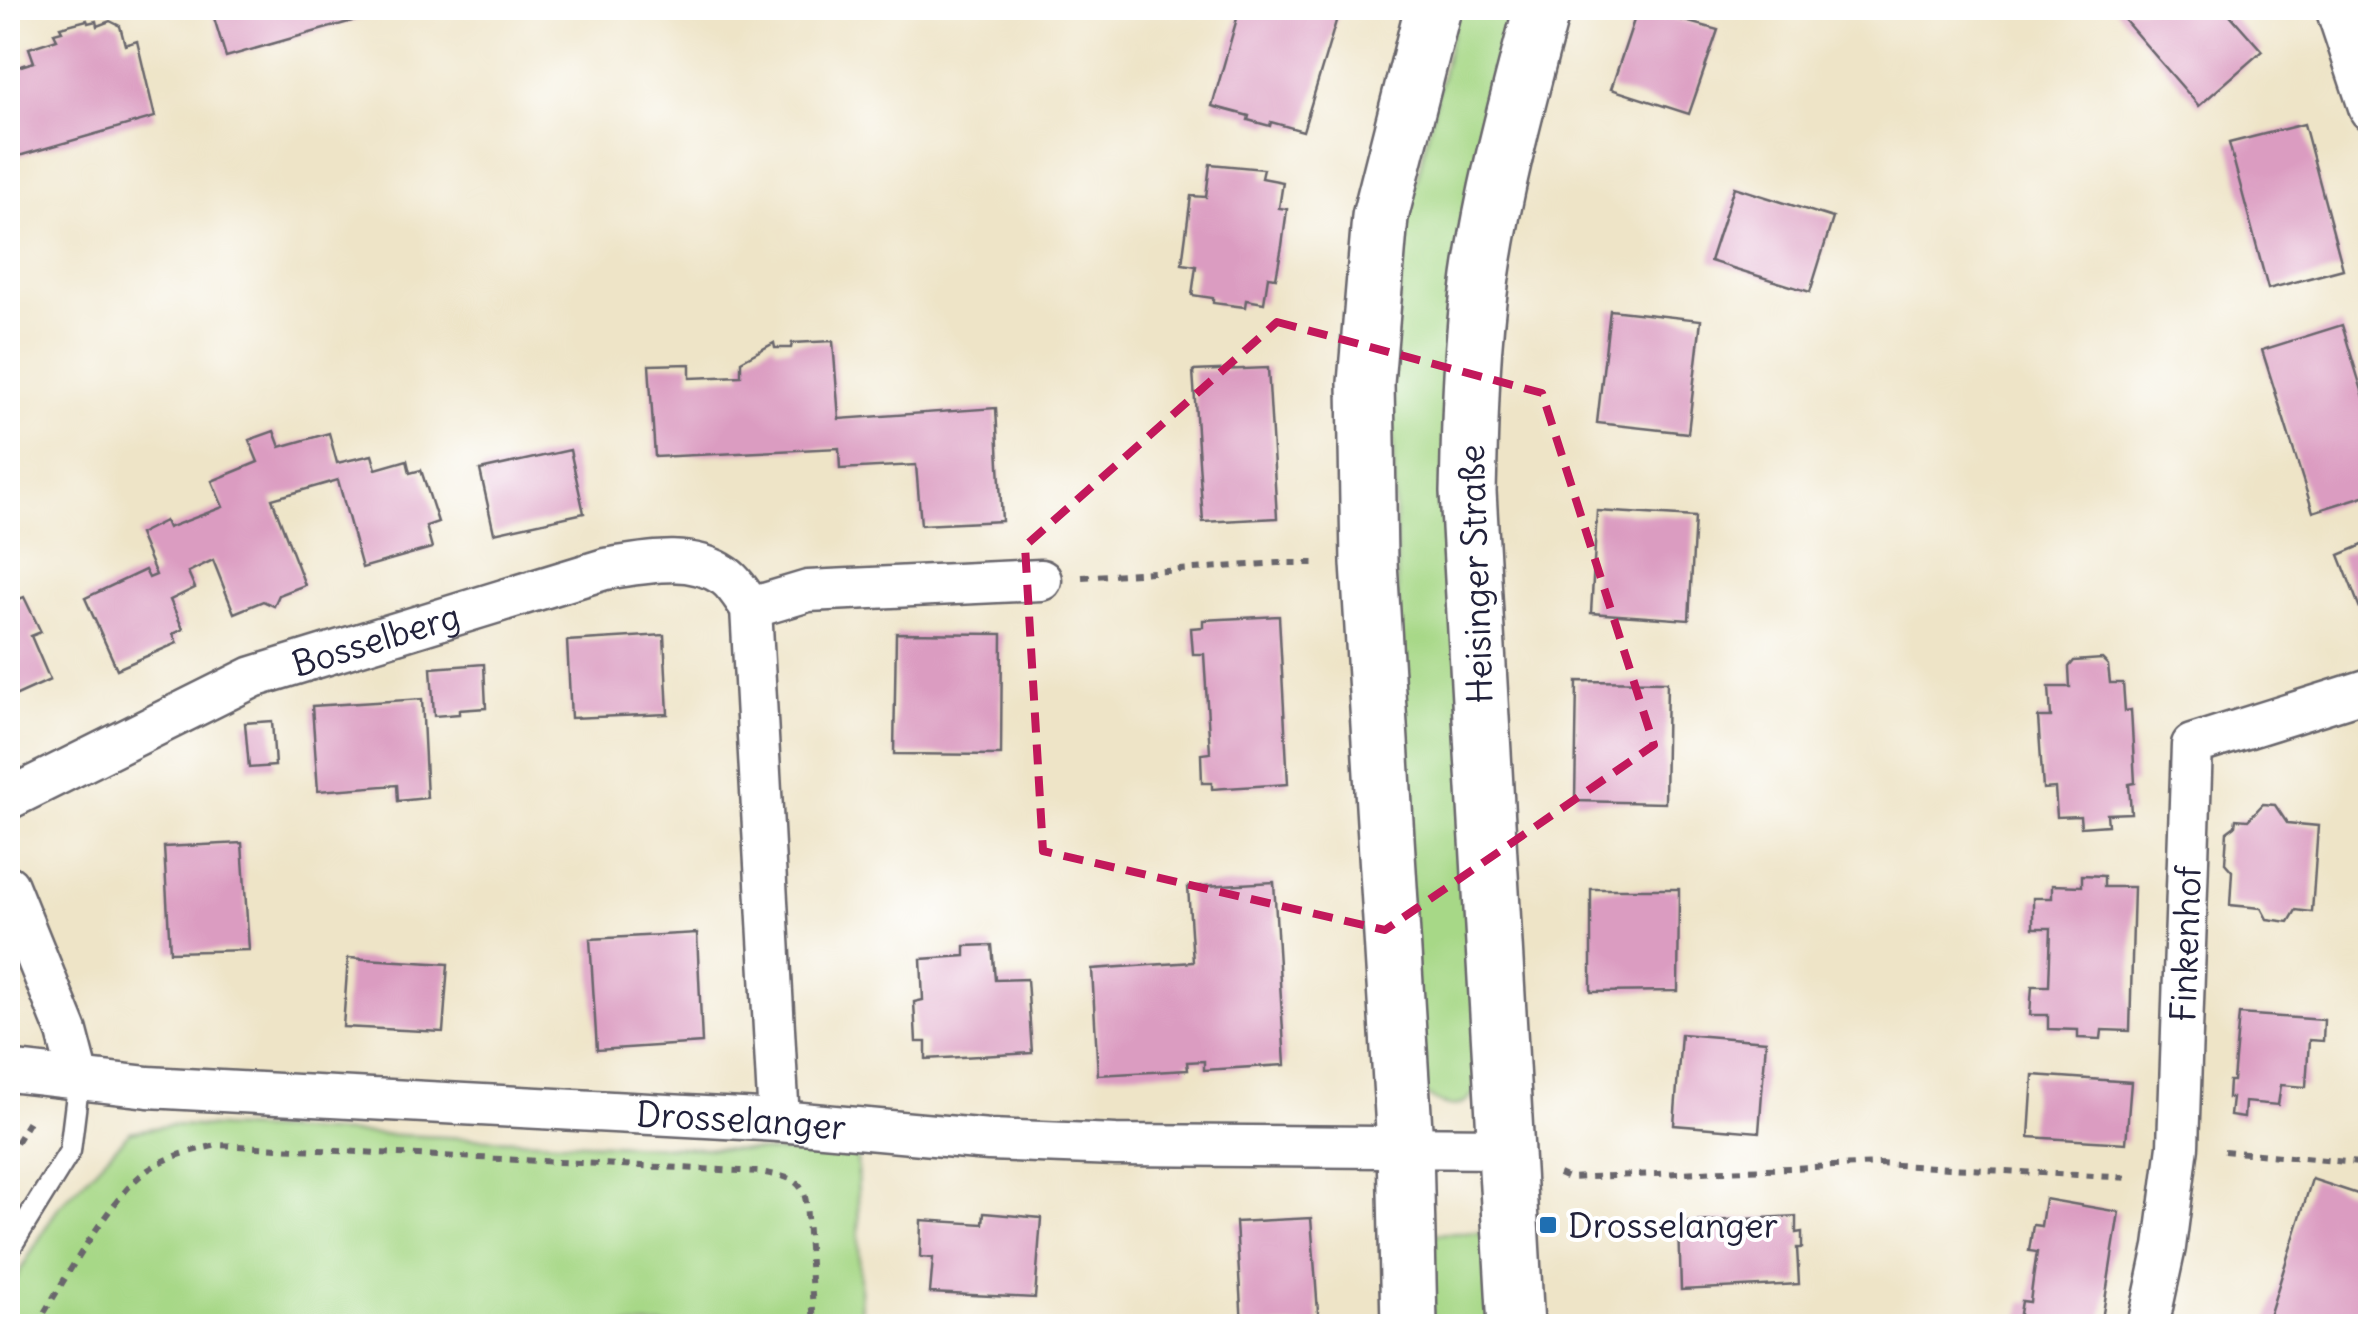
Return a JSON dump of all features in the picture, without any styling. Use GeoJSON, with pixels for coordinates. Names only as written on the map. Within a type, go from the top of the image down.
{"type":"FeatureCollection","features":[{"type":"Feature","properties":{"kind":"main road"},"geometry":{"type":"LineString","coordinates":[[1410,1326],[1406,1146],[1368,563],[1366,383],[1380,218],[1434,8]]}},
{"type":"Feature","properties":{"kind":"main road","name":"Heisinger Straße"},"geometry":{"type":"LineString","coordinates":[[1516,1326],[1468,492],[1472,374],[1481,277],[1499,177],[1542,8]]}},
{"type":"Feature","properties":{"kind":"street"},"geometry":{"type":"LineString","coordinates":[[2336,8],[2370,110]]}},
{"type":"Feature","properties":{"kind":"street","name":"Bosselberg"},"geometry":{"type":"LineString","coordinates":[[8,799],[253,677],[605,570],[654,561],[703,564],[728,578],[751,608]]}},
{"type":"Feature","properties":{"kind":"street"},"geometry":{"type":"LineString","coordinates":[[779,1122],[751,608],[808,590],[1041,580]]}},
{"type":"Feature","properties":{"kind":"street","name":"Finkenhof"},"geometry":{"type":"LineString","coordinates":[[2148,1326],[2176,1163],[2192,746],[2370,689]]}},
{"type":"Feature","properties":{"kind":"street"},"geometry":{"type":"LineString","coordinates":[[8,886],[67,1032],[78,1078]]}},
{"type":"Feature","properties":{"kind":"street","name":"Drosselanger"},"geometry":{"type":"LineString","coordinates":[[8,1071],[168,1088],[779,1122],[990,1140],[1406,1146]]}},
{"type":"Feature","properties":{"kind":"street"},"geometry":{"type":"LineString","coordinates":[[1406,1146],[1504,1148]]}},
{"type":"Feature","properties":{"kind":"lane"},"geometry":{"type":"LineString","coordinates":[[8,1251],[70,1151],[78,1078]]}},
{"type":"Feature","properties":{"kind":"path"},"geometry":{"type":"LineString","coordinates":[[1041,580],[1278,563]]}},
{"type":"Feature","properties":{"kind":"path"},"geometry":{"type":"LineString","coordinates":[[36,1326],[89,1242],[147,1170],[183,1152],[218,1145],[761,1172],[794,1179],[804,1189],[806,1202],[814,1326]]}},
{"type":"Feature","properties":{"kind":"path"},"geometry":{"type":"LineString","coordinates":[[1504,1148],[1568,1178],[1880,1164],[2370,1164]]}},
{"type":"Feature","properties":{"kind":"highlighted area"},"geometry":{"type":"Polygon","coordinates":[[[1277,322],[1542,393],[1654,745],[1385,930],[1043,851],[1025,546],[1277,322]]]}},
{"type":"Feature","properties":{"kind":"green space"},"geometry":{"type":"Polygon","coordinates":[[[1458,8],[1521,8],[1497,84],[1479,1085],[1465,1102],[1450,1106],[1419,1088],[1403,795],[1391,374],[1407,220],[1458,8]]]}},
{"type":"Feature","properties":{"kind":"green space"},"geometry":{"type":"Polygon","coordinates":[[[172,1125],[857,1155],[861,1326],[8,1326],[8,1291],[57,1209],[130,1132],[172,1125]]]}},
{"type":"Feature","properties":{"kind":"green space"},"geometry":{"type":"Polygon","coordinates":[[[1487,1232],[1493,1326],[1432,1326],[1427,1234],[1487,1232]]]}},
{"type":"Feature","properties":{"kind":"building"},"geometry":{"type":"Polygon","coordinates":[[[211,8],[382,8],[384,12],[226,57],[211,8]]]}},
{"type":"Feature","properties":{"kind":"building"},"geometry":{"type":"Polygon","coordinates":[[[1240,8],[1340,8],[1303,131],[1248,120],[1249,116],[1212,106],[1240,8]]]}},
{"type":"Feature","properties":{"kind":"building"},"geometry":{"type":"Polygon","coordinates":[[[1638,8],[1718,30],[1689,114],[1611,89],[1638,8]]]}},
{"type":"Feature","properties":{"kind":"building"},"geometry":{"type":"Polygon","coordinates":[[[2114,8],[2224,8],[2262,51],[2199,106],[2114,8]]]}},
{"type":"Feature","properties":{"kind":"building"},"geometry":{"type":"Polygon","coordinates":[[[96,21],[97,26],[110,21],[120,26],[125,45],[137,41],[155,117],[8,159],[8,70],[34,62],[29,48],[57,39],[54,33],[62,31],[60,27],[96,21]]]}},
{"type":"Feature","properties":{"kind":"building"},"geometry":{"type":"Polygon","coordinates":[[[2304,124],[2343,269],[2268,289],[2229,143],[2304,124]]]}},
{"type":"Feature","properties":{"kind":"building"},"geometry":{"type":"Polygon","coordinates":[[[1210,164],[1264,169],[1262,178],[1283,182],[1279,208],[1287,209],[1282,246],[1276,278],[1268,277],[1264,303],[1246,300],[1245,307],[1213,303],[1213,298],[1192,295],[1196,266],[1182,264],[1191,196],[1206,197],[1210,164]]]}},
{"type":"Feature","properties":{"kind":"building"},"geometry":{"type":"Polygon","coordinates":[[[1734,187],[1833,218],[1810,292],[1710,261],[1734,187]]]}},
{"type":"Feature","properties":{"kind":"building"},"geometry":{"type":"Polygon","coordinates":[[[1610,310],[1701,320],[1688,433],[1597,423],[1610,310]]]}},
{"type":"Feature","properties":{"kind":"building"},"geometry":{"type":"Polygon","coordinates":[[[2342,325],[2370,417],[2370,494],[2313,512],[2262,350],[2342,325]]]}},
{"type":"Feature","properties":{"kind":"building"},"geometry":{"type":"Polygon","coordinates":[[[833,341],[839,419],[996,408],[1002,521],[921,525],[916,465],[840,469],[839,448],[655,457],[649,365],[690,364],[690,378],[741,376],[741,361],[774,343],[775,348],[791,348],[792,343],[833,341]]]}},
{"type":"Feature","properties":{"kind":"building"},"geometry":{"type":"Polygon","coordinates":[[[1268,368],[1277,518],[1203,522],[1193,371],[1268,368]]]}},
{"type":"Feature","properties":{"kind":"building"},"geometry":{"type":"Polygon","coordinates":[[[274,431],[280,447],[329,433],[337,463],[372,455],[376,469],[407,460],[410,473],[421,470],[438,522],[426,526],[432,548],[362,568],[338,480],[272,499],[305,585],[279,595],[274,606],[263,601],[234,613],[213,560],[188,572],[195,588],[170,600],[183,629],[173,634],[177,643],[117,669],[85,598],[145,570],[149,578],[156,575],[139,534],[165,521],[168,528],[223,507],[212,481],[258,462],[249,440],[274,431]]]}},
{"type":"Feature","properties":{"kind":"building"},"geometry":{"type":"Polygon","coordinates":[[[570,450],[584,513],[494,533],[480,470],[570,450]]]}},
{"type":"Feature","properties":{"kind":"building"},"geometry":{"type":"Polygon","coordinates":[[[1597,511],[1695,517],[1689,620],[1591,613],[1597,511]]]}},
{"type":"Feature","properties":{"kind":"building"},"geometry":{"type":"Polygon","coordinates":[[[2370,542],[2370,634],[2339,555],[2370,542]]]}},
{"type":"Feature","properties":{"kind":"building"},"geometry":{"type":"Polygon","coordinates":[[[8,587],[14,601],[24,597],[41,632],[31,636],[50,680],[8,699],[8,587]]]}},
{"type":"Feature","properties":{"kind":"building"},"geometry":{"type":"Polygon","coordinates":[[[1279,616],[1288,784],[1212,789],[1212,783],[1202,783],[1201,754],[1210,753],[1204,654],[1193,654],[1191,628],[1203,627],[1203,620],[1279,616]]]}},
{"type":"Feature","properties":{"kind":"building"},"geometry":{"type":"Polygon","coordinates":[[[896,633],[1002,634],[1001,755],[894,754],[896,633]]]}},
{"type":"Feature","properties":{"kind":"building"},"geometry":{"type":"Polygon","coordinates":[[[664,635],[668,714],[571,718],[567,641],[664,635]]]}},
{"type":"Feature","properties":{"kind":"building"},"geometry":{"type":"Polygon","coordinates":[[[2102,659],[2108,665],[2110,683],[2123,683],[2125,711],[2131,710],[2135,783],[2129,784],[2131,813],[2107,814],[2108,825],[2081,827],[2080,816],[2057,817],[2055,788],[2043,789],[2038,717],[2051,717],[2049,687],[2070,687],[2069,667],[2074,661],[2102,659]]]}},
{"type":"Feature","properties":{"kind":"building"},"geometry":{"type":"Polygon","coordinates":[[[484,664],[486,708],[434,716],[431,668],[484,664]]]}},
{"type":"Feature","properties":{"kind":"building"},"geometry":{"type":"Polygon","coordinates":[[[1577,681],[1667,682],[1665,803],[1575,801],[1577,681]]]}},
{"type":"Feature","properties":{"kind":"building"},"geometry":{"type":"Polygon","coordinates":[[[422,699],[427,798],[398,801],[397,785],[318,791],[312,706],[422,699]]]}},
{"type":"Feature","properties":{"kind":"building"},"geometry":{"type":"Polygon","coordinates":[[[272,721],[275,766],[249,768],[245,723],[272,721]]]}},
{"type":"Feature","properties":{"kind":"building"},"geometry":{"type":"Polygon","coordinates":[[[2263,804],[2275,805],[2287,823],[2318,826],[2312,912],[2296,910],[2289,922],[2267,919],[2261,908],[2230,905],[2232,871],[2225,863],[2227,832],[2235,826],[2236,819],[2248,820],[2263,804]]]}},
{"type":"Feature","properties":{"kind":"building"},"geometry":{"type":"Polygon","coordinates":[[[242,843],[249,950],[170,952],[164,847],[242,843]]]}},
{"type":"Feature","properties":{"kind":"building"},"geometry":{"type":"Polygon","coordinates":[[[2082,875],[2104,876],[2104,887],[2134,887],[2130,1031],[2102,1030],[2101,1039],[2078,1038],[2078,1030],[2048,1029],[2048,1015],[2030,1015],[2032,986],[2049,986],[2051,928],[2033,928],[2033,898],[2052,898],[2052,885],[2082,886],[2082,875]]]}},
{"type":"Feature","properties":{"kind":"building"},"geometry":{"type":"Polygon","coordinates":[[[1274,882],[1285,1065],[1204,1070],[1204,1061],[1187,1062],[1188,1070],[1098,1075],[1092,969],[1193,962],[1188,887],[1274,882]]]}},
{"type":"Feature","properties":{"kind":"building"},"geometry":{"type":"Polygon","coordinates":[[[1591,889],[1679,889],[1678,991],[1591,992],[1591,889]]]}},
{"type":"Feature","properties":{"kind":"building"},"geometry":{"type":"Polygon","coordinates":[[[697,933],[702,1043],[597,1050],[590,939],[697,933]]]}},
{"type":"Feature","properties":{"kind":"building"},"geometry":{"type":"Polygon","coordinates":[[[992,945],[995,980],[1027,979],[1032,1053],[926,1059],[926,1042],[916,1042],[914,1002],[923,1000],[921,959],[965,956],[965,946],[992,945]]]}},
{"type":"Feature","properties":{"kind":"building"},"geometry":{"type":"Polygon","coordinates":[[[348,958],[448,964],[443,1032],[343,1027],[348,958]]]}},
{"type":"Feature","properties":{"kind":"building"},"geometry":{"type":"Polygon","coordinates":[[[2239,1014],[2324,1020],[2323,1041],[2309,1040],[2306,1087],[2281,1085],[2278,1105],[2245,1102],[2244,1118],[2230,1116],[2232,1098],[2228,1098],[2239,1014]]]}},
{"type":"Feature","properties":{"kind":"building"},"geometry":{"type":"Polygon","coordinates":[[[1681,1034],[1766,1041],[1759,1132],[1674,1125],[1681,1034]]]}},
{"type":"Feature","properties":{"kind":"building"},"geometry":{"type":"Polygon","coordinates":[[[2033,1075],[2131,1082],[2126,1143],[2029,1137],[2033,1075]]]}},
{"type":"Feature","properties":{"kind":"building"},"geometry":{"type":"Polygon","coordinates":[[[2370,1086],[2370,1115],[2364,1114],[2370,1086]]]}},
{"type":"Feature","properties":{"kind":"building"},"geometry":{"type":"Polygon","coordinates":[[[2312,1179],[2370,1198],[2370,1272],[2353,1326],[2266,1326],[2312,1179]]]}},
{"type":"Feature","properties":{"kind":"building"},"geometry":{"type":"Polygon","coordinates":[[[2045,1199],[2119,1212],[2101,1326],[2018,1326],[2022,1301],[2030,1302],[2037,1252],[2029,1251],[2033,1225],[2041,1226],[2045,1199]]]}},
{"type":"Feature","properties":{"kind":"building"},"geometry":{"type":"Polygon","coordinates":[[[984,1213],[1041,1218],[1035,1298],[930,1293],[933,1258],[920,1257],[921,1220],[983,1224],[984,1213]]]}},
{"type":"Feature","properties":{"kind":"building"},"geometry":{"type":"Polygon","coordinates":[[[1796,1216],[1796,1233],[1802,1232],[1802,1248],[1797,1248],[1799,1284],[1681,1290],[1679,1223],[1796,1216]]]}},
{"type":"Feature","properties":{"kind":"building"},"geometry":{"type":"Polygon","coordinates":[[[1311,1218],[1319,1326],[1242,1326],[1236,1222],[1311,1218]]]}},
{"type":"Feature","properties":{"kind":"place","name":"Drosselanger"},"geometry":{"type":"Point","coordinates":[1548,1225]}}]}
